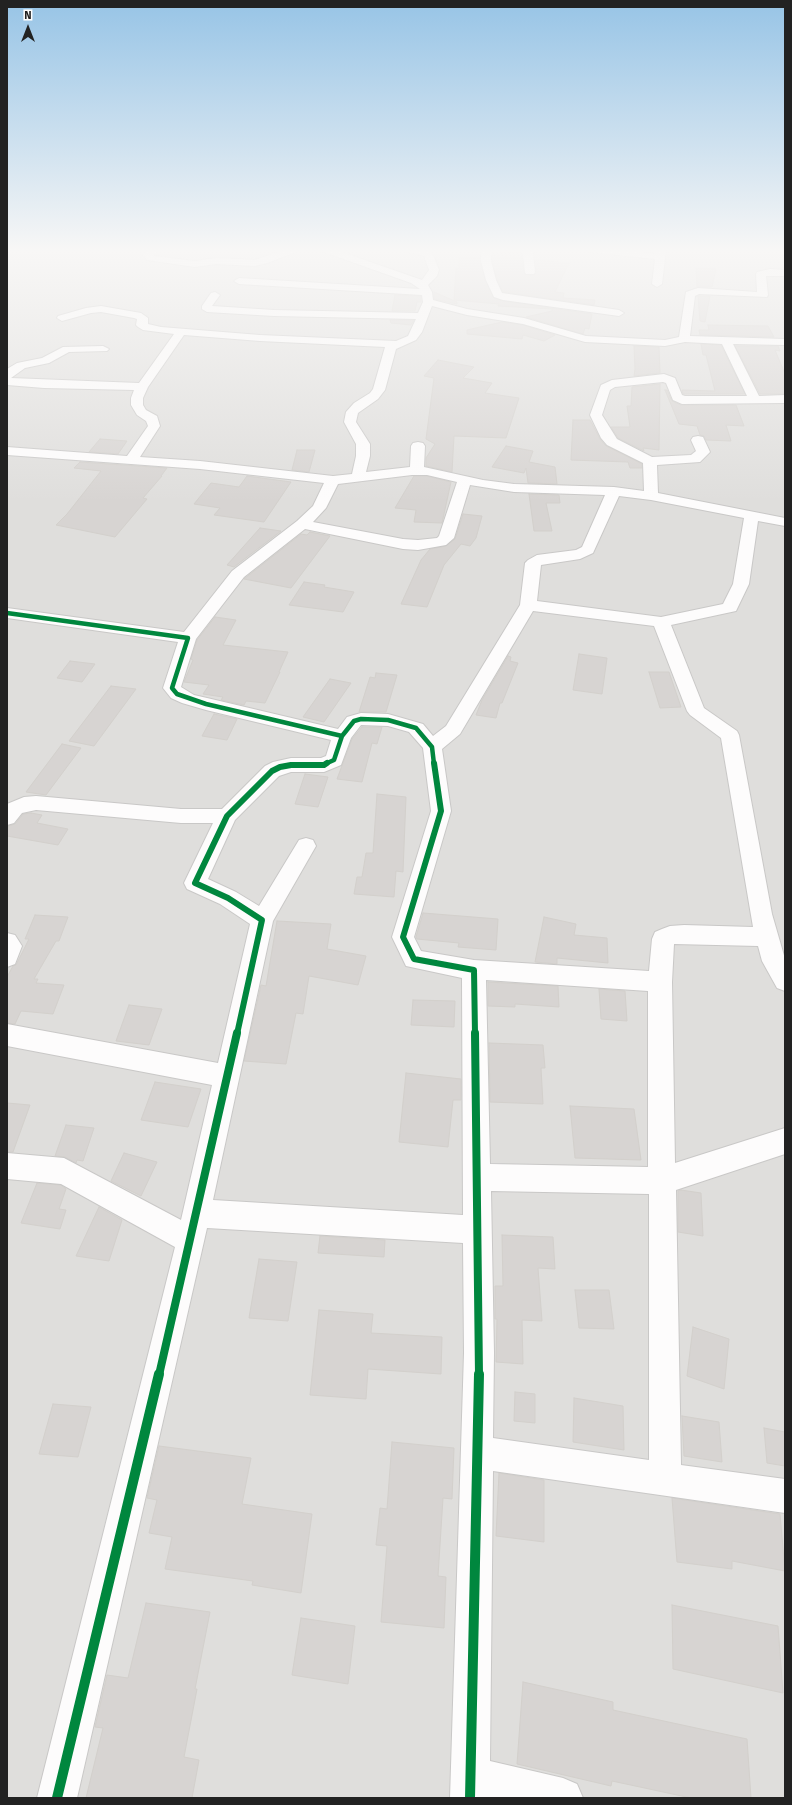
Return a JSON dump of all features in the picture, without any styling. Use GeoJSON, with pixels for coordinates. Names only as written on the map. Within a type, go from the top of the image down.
{"type":"FeatureCollection","features":[{"type":"Feature","properties":{"kind":"street"},"geometry":{"type":"LineString","coordinates":[[131,460],[154,426],[152,419],[141,412],[137,405],[137,398],[142,387],[180,333]]}},
{"type":"Feature","properties":{"kind":"street"},"geometry":{"type":"LineString","coordinates":[[197,333],[260,338],[397,344]]}},
{"type":"Feature","properties":{"kind":"street"},"geometry":{"type":"LineString","coordinates":[[358,478],[363,456],[363,444],[350,422],[352,412],[358,406],[374,396],[379,390],[389,352],[392,347],[412,338],[415,333]]}},
{"type":"Feature","properties":{"kind":"street"},"geometry":{"type":"LineString","coordinates":[[578,333],[585,339],[638,342],[665,343],[684,339],[782,342],[785,354]]}},
{"type":"Feature","properties":{"kind":"street"},"geometry":{"type":"LineString","coordinates":[[684,339],[685,333]]}},
{"type":"Feature","properties":{"kind":"street"},"geometry":{"type":"LineString","coordinates":[[726,341],[756,399]]}},
{"type":"Feature","properties":{"kind":"street"},"geometry":{"type":"LineString","coordinates":[[7,375],[21,365],[44,361],[67,349],[103,349]]}},
{"type":"Feature","properties":{"kind":"street"},"geometry":{"type":"LineString","coordinates":[[698,440],[702,452],[694,459],[650,462],[612,442],[608,438],[596,415],[606,388],[612,384],[664,378],[671,381],[677,397],[682,400],[785,399]]}},
{"type":"Feature","properties":{"kind":"street"},"geometry":{"type":"LineString","coordinates":[[7,381],[44,384],[142,387]]}},
{"type":"Feature","properties":{"kind":"street"},"geometry":{"type":"LineString","coordinates":[[417,471],[418,446]]}},
{"type":"Feature","properties":{"kind":"street"},"geometry":{"type":"LineString","coordinates":[[7,451],[200,465],[333,480],[417,471],[440,473],[483,484],[514,488],[614,490],[785,522]]}},
{"type":"Feature","properties":{"kind":"street"},"geometry":{"type":"LineString","coordinates":[[650,462],[651,496]]}},
{"type":"Feature","properties":{"kind":"street"},"geometry":{"type":"LineString","coordinates":[[302,524],[403,544],[418,545],[441,542],[446,538],[464,479]]}},
{"type":"Feature","properties":{"kind":"street"},"geometry":{"type":"LineString","coordinates":[[333,480],[318,508],[302,524],[238,574],[188,638],[172,688],[177,694],[200,702],[342,736]]}},
{"type":"Feature","properties":{"kind":"street"},"geometry":{"type":"LineString","coordinates":[[432,747],[454,730],[528,605],[533,563],[537,560],[580,554],[588,550],[614,490]]}},
{"type":"Feature","properties":{"kind":"street"},"geometry":{"type":"LineString","coordinates":[[528,605],[660,622],[730,608],[741,584],[752,515]]}},
{"type":"Feature","properties":{"kind":"street"},"geometry":{"type":"LineString","coordinates":[[7,613],[188,638]]}},
{"type":"Feature","properties":{"kind":"street"},"geometry":{"type":"LineString","coordinates":[[660,622],[696,711],[730,735],[760,907],[774,961],[785,981]]}},
{"type":"Feature","properties":{"kind":"street"},"geometry":{"type":"LineString","coordinates":[[262,920],[228,898],[195,882],[227,816],[272,771],[280,767],[291,765],[324,765],[334,760],[342,736],[354,721],[361,719],[388,720],[416,728],[432,747],[440,811],[403,937],[414,959],[474,970],[660,982]]}},
{"type":"Feature","properties":{"kind":"street"},"geometry":{"type":"LineString","coordinates":[[7,818],[15,808],[24,804],[36,802],[181,816],[227,816]]}},
{"type":"Feature","properties":{"kind":"street"},"geometry":{"type":"LineString","coordinates":[[57,1798],[190,1240],[262,920],[306,846]]}},
{"type":"Feature","properties":{"kind":"street"},"geometry":{"type":"LineString","coordinates":[[665,1478],[664,1214],[662,1181],[660,982],[663,939],[670,935],[684,934],[767,937]]}},
{"type":"Feature","properties":{"kind":"street"},"geometry":{"type":"LineString","coordinates":[[7,942],[11,946],[7,957]]}},
{"type":"Feature","properties":{"kind":"street"},"geometry":{"type":"LineString","coordinates":[[474,970],[479,1353],[470,1787],[563,1798]]}},
{"type":"Feature","properties":{"kind":"street"},"geometry":{"type":"LineString","coordinates":[[7,1035],[226,1076]]}},
{"type":"Feature","properties":{"kind":"street"},"geometry":{"type":"LineString","coordinates":[[477,1177],[662,1181],[785,1141]]}},
{"type":"Feature","properties":{"kind":"street"},"geometry":{"type":"LineString","coordinates":[[7,1166],[64,1171],[190,1240]]}},
{"type":"Feature","properties":{"kind":"street"},"geometry":{"type":"LineString","coordinates":[[196,1213],[477,1230]]}},
{"type":"Feature","properties":{"kind":"street"},"geometry":{"type":"LineString","coordinates":[[477,1452],[785,1496]]}},
{"type":"Feature","properties":{"kind":"shaded area"},"geometry":{"type":"Polygon","coordinates":[[[7,333],[785,333],[785,1798],[7,1798],[7,333]]]}},
{"type":"Feature","properties":{"kind":"building"},"geometry":{"type":"Polygon","coordinates":[[[549,333],[555,335],[544,341],[523,335],[522,339],[467,334],[549,333]]]}},
{"type":"Feature","properties":{"kind":"building"},"geometry":{"type":"Polygon","coordinates":[[[700,333],[772,333],[774,337],[700,335],[700,333]]]}},
{"type":"Feature","properties":{"kind":"building"},"geometry":{"type":"Polygon","coordinates":[[[701,344],[721,345],[745,394],[683,394],[682,390],[715,391],[706,355],[703,355],[701,344]]]}},
{"type":"Feature","properties":{"kind":"building"},"geometry":{"type":"Polygon","coordinates":[[[634,346],[659,347],[660,373],[634,376],[634,346]]]}},
{"type":"Feature","properties":{"kind":"building"},"geometry":{"type":"Polygon","coordinates":[[[735,346],[778,346],[780,351],[775,350],[785,374],[785,394],[760,394],[735,346]]]}},
{"type":"Feature","properties":{"kind":"building"},"geometry":{"type":"Polygon","coordinates":[[[438,360],[474,367],[463,378],[492,383],[485,393],[519,398],[506,438],[454,436],[452,472],[426,466],[426,458],[435,444],[426,439],[434,378],[424,376],[438,360]]]}},
{"type":"Feature","properties":{"kind":"building"},"geometry":{"type":"Polygon","coordinates":[[[660,384],[659,450],[643,448],[644,451],[618,438],[611,427],[630,427],[627,406],[631,406],[632,387],[660,384]]]}},
{"type":"Feature","properties":{"kind":"building"},"geometry":{"type":"Polygon","coordinates":[[[665,390],[667,390],[672,401],[681,405],[736,405],[744,426],[726,425],[731,441],[706,440],[704,436],[700,435],[697,426],[679,424],[665,390]]]}},
{"type":"Feature","properties":{"kind":"building"},"geometry":{"type":"Polygon","coordinates":[[[573,420],[590,420],[600,439],[606,446],[642,464],[642,468],[630,468],[628,462],[571,460],[573,420]]]}},
{"type":"Feature","properties":{"kind":"building"},"geometry":{"type":"Polygon","coordinates":[[[100,439],[127,441],[118,454],[89,452],[100,439]]]}},
{"type":"Feature","properties":{"kind":"building"},"geometry":{"type":"Polygon","coordinates":[[[506,446],[533,451],[529,462],[555,467],[557,484],[528,483],[526,468],[524,473],[492,467],[506,446]]]}},
{"type":"Feature","properties":{"kind":"building"},"geometry":{"type":"Polygon","coordinates":[[[297,450],[315,450],[309,472],[292,470],[297,450]]]}},
{"type":"Feature","properties":{"kind":"building"},"geometry":{"type":"Polygon","coordinates":[[[80,462],[167,468],[143,498],[147,499],[115,537],[56,525],[67,514],[101,471],[74,468],[80,462]]]}},
{"type":"Feature","properties":{"kind":"building"},"geometry":{"type":"Polygon","coordinates":[[[247,476],[291,482],[264,522],[214,515],[220,508],[194,504],[211,483],[239,487],[247,476]]]}},
{"type":"Feature","properties":{"kind":"building"},"geometry":{"type":"Polygon","coordinates":[[[414,476],[427,476],[451,482],[442,523],[414,522],[416,510],[395,508],[414,476]]]}},
{"type":"Feature","properties":{"kind":"building"},"geometry":{"type":"Polygon","coordinates":[[[529,494],[559,495],[560,503],[546,503],[552,531],[534,531],[529,494]]]}},
{"type":"Feature","properties":{"kind":"building"},"geometry":{"type":"Polygon","coordinates":[[[463,514],[482,516],[476,538],[470,546],[461,544],[444,565],[427,607],[401,604],[421,560],[430,549],[446,546],[455,539],[463,514]]]}},
{"type":"Feature","properties":{"kind":"building"},"geometry":{"type":"Polygon","coordinates":[[[260,528],[281,531],[234,567],[227,565],[260,528]]]}},
{"type":"Feature","properties":{"kind":"building"},"geometry":{"type":"Polygon","coordinates":[[[310,532],[330,536],[291,588],[244,579],[301,534],[307,535],[310,532]]]}},
{"type":"Feature","properties":{"kind":"building"},"geometry":{"type":"Polygon","coordinates":[[[304,582],[354,592],[343,612],[289,605],[304,582]]]}},
{"type":"Feature","properties":{"kind":"building"},"geometry":{"type":"Polygon","coordinates":[[[215,617],[236,620],[223,645],[288,652],[265,703],[246,701],[244,705],[221,700],[223,697],[203,694],[209,685],[184,682],[193,660],[191,659],[197,640],[215,617]]]}},
{"type":"Feature","properties":{"kind":"building"},"geometry":{"type":"Polygon","coordinates":[[[579,654],[607,658],[602,694],[573,690],[579,654]]]}},
{"type":"Feature","properties":{"kind":"building"},"geometry":{"type":"Polygon","coordinates":[[[508,656],[511,657],[510,661],[518,663],[502,703],[500,703],[496,718],[476,715],[482,700],[508,656]]]}},
{"type":"Feature","properties":{"kind":"building"},"geometry":{"type":"Polygon","coordinates":[[[70,661],[95,664],[82,682],[57,678],[70,661]]]}},
{"type":"Feature","properties":{"kind":"building"},"geometry":{"type":"Polygon","coordinates":[[[649,672],[669,672],[681,707],[660,708],[649,672]]]}},
{"type":"Feature","properties":{"kind":"building"},"geometry":{"type":"Polygon","coordinates":[[[376,673],[397,675],[386,712],[359,712],[370,677],[375,678],[376,673]]]}},
{"type":"Feature","properties":{"kind":"building"},"geometry":{"type":"Polygon","coordinates":[[[330,679],[351,683],[324,722],[303,717],[330,679]]]}},
{"type":"Feature","properties":{"kind":"building"},"geometry":{"type":"Polygon","coordinates":[[[111,686],[136,689],[94,746],[69,741],[111,686]]]}},
{"type":"Feature","properties":{"kind":"building"},"geometry":{"type":"Polygon","coordinates":[[[214,714],[237,719],[227,740],[202,736],[214,714]]]}},
{"type":"Feature","properties":{"kind":"building"},"geometry":{"type":"Polygon","coordinates":[[[362,727],[382,727],[377,744],[372,743],[362,782],[337,779],[352,739],[362,727]]]}},
{"type":"Feature","properties":{"kind":"building"},"geometry":{"type":"Polygon","coordinates":[[[62,744],[81,748],[46,795],[26,792],[62,744]]]}},
{"type":"Feature","properties":{"kind":"building"},"geometry":{"type":"Polygon","coordinates":[[[305,774],[328,777],[318,807],[295,804],[305,774]]]}},
{"type":"Feature","properties":{"kind":"building"},"geometry":{"type":"Polygon","coordinates":[[[377,794],[406,797],[403,872],[396,871],[394,897],[354,894],[357,877],[362,877],[366,853],[373,853],[377,794]]]}},
{"type":"Feature","properties":{"kind":"building"},"geometry":{"type":"Polygon","coordinates":[[[31,813],[42,815],[37,823],[68,829],[58,845],[7,836],[8,826],[15,824],[23,814],[31,813]]]}},
{"type":"Feature","properties":{"kind":"building"},"geometry":{"type":"Polygon","coordinates":[[[423,913],[498,919],[496,950],[458,947],[459,943],[417,939],[416,937],[423,913]]]}},
{"type":"Feature","properties":{"kind":"building"},"geometry":{"type":"Polygon","coordinates":[[[35,915],[68,917],[59,941],[56,941],[34,979],[38,979],[36,983],[64,985],[53,1014],[21,1011],[15,1024],[7,1023],[7,977],[13,966],[16,965],[29,939],[25,939],[35,915]]]}},
{"type":"Feature","properties":{"kind":"building"},"geometry":{"type":"Polygon","coordinates":[[[544,917],[576,924],[574,935],[607,938],[608,963],[557,958],[557,964],[535,962],[544,917]]]}},
{"type":"Feature","properties":{"kind":"building"},"geometry":{"type":"Polygon","coordinates":[[[277,921],[331,924],[327,949],[366,956],[358,985],[309,976],[303,1014],[296,1013],[286,1064],[244,1061],[261,985],[266,986],[277,921]]]}},
{"type":"Feature","properties":{"kind":"building"},"geometry":{"type":"Polygon","coordinates":[[[488,982],[558,986],[559,1007],[515,1004],[515,1007],[488,1006],[488,982]]]}},
{"type":"Feature","properties":{"kind":"building"},"geometry":{"type":"Polygon","coordinates":[[[599,989],[625,991],[627,1021],[601,1019],[599,989]]]}},
{"type":"Feature","properties":{"kind":"building"},"geometry":{"type":"Polygon","coordinates":[[[413,1000],[455,1001],[454,1027],[411,1025],[413,1000]]]}},
{"type":"Feature","properties":{"kind":"building"},"geometry":{"type":"Polygon","coordinates":[[[129,1005],[162,1009],[149,1045],[116,1041],[129,1005]]]}},
{"type":"Feature","properties":{"kind":"building"},"geometry":{"type":"Polygon","coordinates":[[[489,1043],[543,1045],[545,1068],[541,1068],[543,1104],[490,1102],[489,1043]]]}},
{"type":"Feature","properties":{"kind":"building"},"geometry":{"type":"Polygon","coordinates":[[[406,1073],[461,1079],[461,1100],[453,1100],[448,1147],[399,1142],[406,1073]]]}},
{"type":"Feature","properties":{"kind":"building"},"geometry":{"type":"Polygon","coordinates":[[[155,1082],[201,1089],[188,1127],[141,1120],[155,1082]]]}},
{"type":"Feature","properties":{"kind":"building"},"geometry":{"type":"Polygon","coordinates":[[[7,1103],[30,1105],[13,1152],[7,1152],[7,1103]]]}},
{"type":"Feature","properties":{"kind":"building"},"geometry":{"type":"Polygon","coordinates":[[[570,1106],[634,1109],[641,1160],[575,1158],[570,1106]]]}},
{"type":"Feature","properties":{"kind":"building"},"geometry":{"type":"Polygon","coordinates":[[[66,1125],[94,1128],[83,1161],[77,1160],[76,1163],[65,1157],[55,1156],[66,1125]]]}},
{"type":"Feature","properties":{"kind":"building"},"geometry":{"type":"Polygon","coordinates":[[[124,1153],[157,1162],[141,1196],[111,1181],[124,1153]]]}},
{"type":"Feature","properties":{"kind":"building"},"geometry":{"type":"Polygon","coordinates":[[[37,1183],[61,1185],[66,1189],[59,1209],[66,1210],[60,1229],[21,1223],[37,1183]]]}},
{"type":"Feature","properties":{"kind":"building"},"geometry":{"type":"Polygon","coordinates":[[[681,1190],[701,1193],[703,1236],[678,1232],[678,1191],[681,1190]]]}},
{"type":"Feature","properties":{"kind":"building"},"geometry":{"type":"Polygon","coordinates":[[[99,1207],[122,1220],[109,1261],[76,1256],[99,1207]]]}},
{"type":"Feature","properties":{"kind":"building"},"geometry":{"type":"Polygon","coordinates":[[[502,1235],[553,1237],[555,1269],[538,1268],[542,1321],[522,1320],[523,1364],[496,1362],[497,1319],[495,1319],[495,1286],[503,1286],[502,1235]]]}},
{"type":"Feature","properties":{"kind":"building"},"geometry":{"type":"Polygon","coordinates":[[[320,1236],[385,1240],[384,1257],[318,1253],[320,1236]]]}},
{"type":"Feature","properties":{"kind":"building"},"geometry":{"type":"Polygon","coordinates":[[[259,1259],[297,1262],[288,1321],[249,1318],[259,1259]]]}},
{"type":"Feature","properties":{"kind":"building"},"geometry":{"type":"Polygon","coordinates":[[[575,1290],[609,1290],[614,1329],[579,1328],[575,1290]]]}},
{"type":"Feature","properties":{"kind":"building"},"geometry":{"type":"Polygon","coordinates":[[[319,1310],[373,1314],[371,1333],[442,1337],[441,1374],[368,1369],[366,1399],[310,1395],[319,1310]]]}},
{"type":"Feature","properties":{"kind":"building"},"geometry":{"type":"Polygon","coordinates":[[[693,1327],[729,1339],[724,1389],[687,1376],[693,1327]]]}},
{"type":"Feature","properties":{"kind":"building"},"geometry":{"type":"Polygon","coordinates":[[[515,1392],[535,1394],[535,1423],[514,1421],[515,1392]]]}},
{"type":"Feature","properties":{"kind":"building"},"geometry":{"type":"Polygon","coordinates":[[[574,1398],[623,1406],[624,1450],[573,1442],[574,1398]]]}},
{"type":"Feature","properties":{"kind":"building"},"geometry":{"type":"Polygon","coordinates":[[[53,1404],[91,1407],[78,1457],[39,1454],[53,1404]]]}},
{"type":"Feature","properties":{"kind":"building"},"geometry":{"type":"Polygon","coordinates":[[[682,1416],[719,1422],[722,1462],[684,1456],[682,1416]]]}},
{"type":"Feature","properties":{"kind":"building"},"geometry":{"type":"Polygon","coordinates":[[[764,1428],[785,1432],[785,1466],[767,1463],[764,1428]]]}},
{"type":"Feature","properties":{"kind":"building"},"geometry":{"type":"Polygon","coordinates":[[[392,1442],[454,1448],[452,1499],[443,1498],[438,1576],[446,1577],[444,1628],[381,1622],[387,1546],[376,1545],[380,1508],[387,1509],[392,1442]]]}},
{"type":"Feature","properties":{"kind":"building"},"geometry":{"type":"Polygon","coordinates":[[[159,1446],[251,1458],[242,1504],[312,1514],[301,1593],[252,1585],[253,1581],[165,1569],[172,1537],[149,1533],[157,1500],[147,1498],[159,1446]]]}},
{"type":"Feature","properties":{"kind":"building"},"geometry":{"type":"Polygon","coordinates":[[[499,1473],[544,1480],[544,1542],[496,1536],[499,1473]]]}},
{"type":"Feature","properties":{"kind":"building"},"geometry":{"type":"Polygon","coordinates":[[[672,1498],[780,1514],[785,1571],[732,1561],[732,1569],[677,1562],[672,1498]]]}},
{"type":"Feature","properties":{"kind":"building"},"geometry":{"type":"Polygon","coordinates":[[[146,1603],[210,1612],[184,1757],[199,1760],[192,1798],[86,1798],[103,1728],[95,1727],[107,1675],[128,1678],[146,1603]]]}},
{"type":"Feature","properties":{"kind":"building"},"geometry":{"type":"Polygon","coordinates":[[[672,1605],[778,1626],[783,1693],[673,1669],[672,1605]]]}},
{"type":"Feature","properties":{"kind":"building"},"geometry":{"type":"Polygon","coordinates":[[[301,1618],[355,1626],[348,1684],[292,1675],[301,1618]]]}},
{"type":"Feature","properties":{"kind":"building"},"geometry":{"type":"Polygon","coordinates":[[[523,1682],[613,1702],[613,1710],[747,1739],[751,1798],[691,1798],[612,1781],[611,1786],[517,1764],[523,1682]]]}},
{"type":"Feature","properties":{"kind":"cycle path"},"geometry":{"type":"LineString","coordinates":[[7,613],[188,638],[172,688],[177,694],[206,704],[342,736],[334,760],[324,765],[291,765],[280,767],[272,771],[227,816],[195,883],[228,898],[262,920],[183,1274],[57,1798]]}},
{"type":"Feature","properties":{"kind":"cycle path"},"geometry":{"type":"LineString","coordinates":[[342,736],[354,721],[361,719],[388,720],[416,728],[432,747],[441,811],[403,937],[414,959],[474,970],[479,1353],[470,1798]]}}]}
